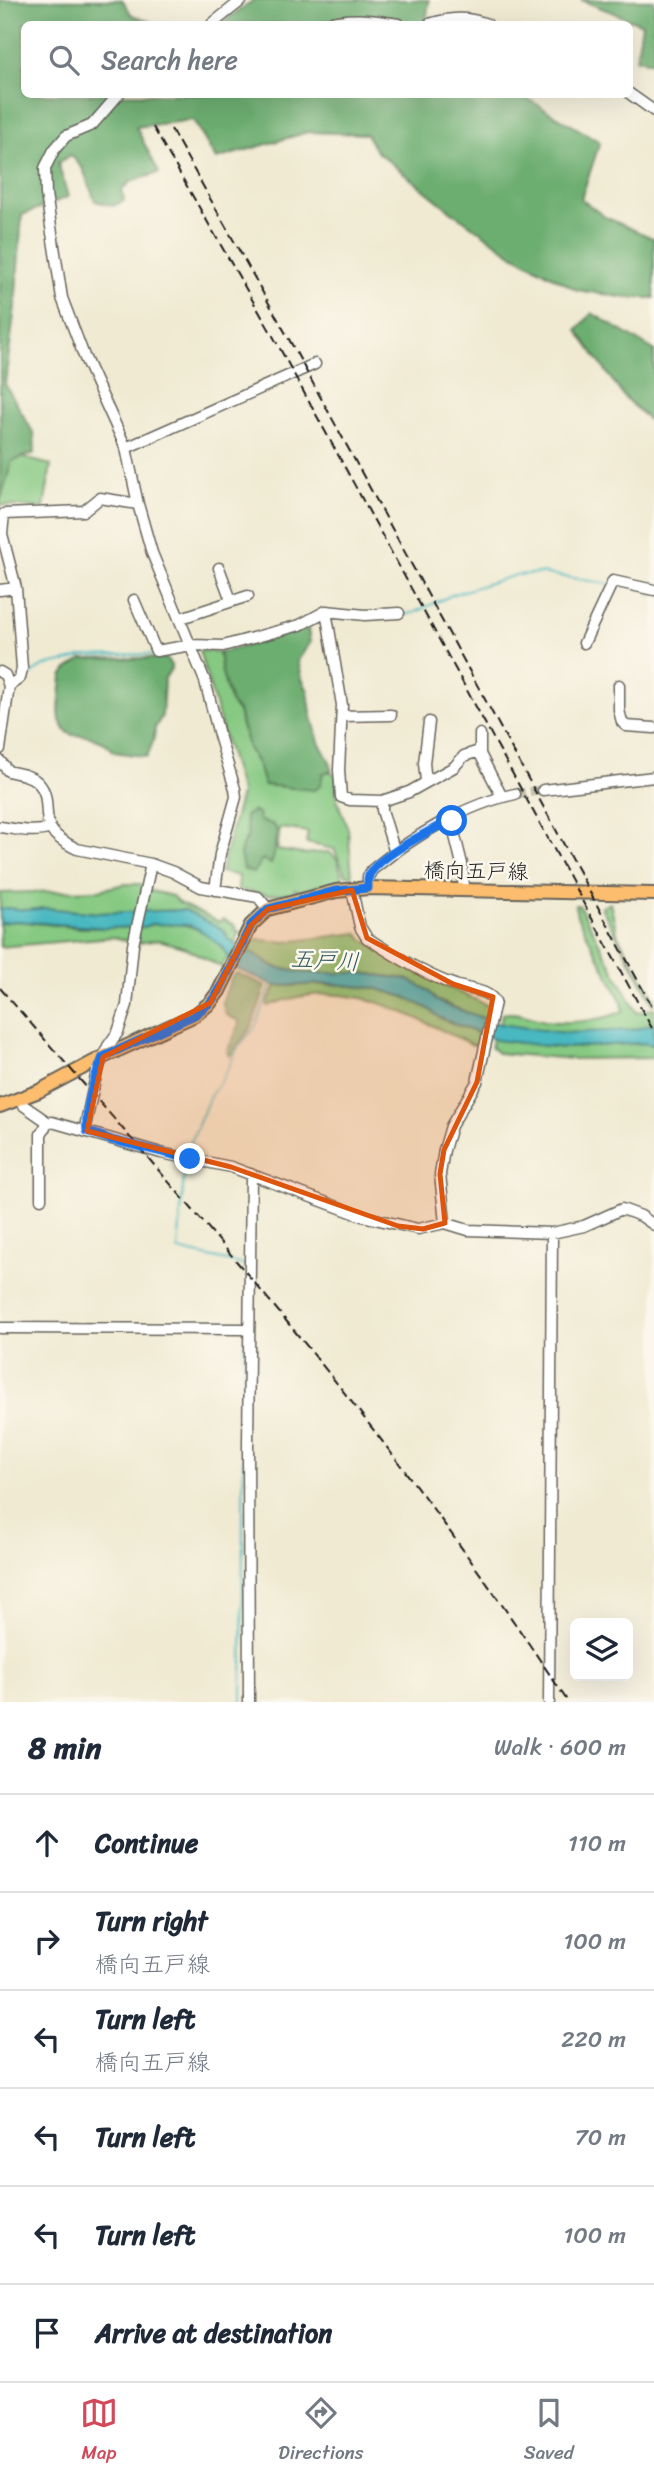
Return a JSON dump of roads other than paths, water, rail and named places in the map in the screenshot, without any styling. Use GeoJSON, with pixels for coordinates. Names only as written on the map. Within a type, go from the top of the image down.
{"type":"FeatureCollection","features":[{"type":"Feature","properties":{"kind":"main road","name":"橋向五戸線"},"geometry":{"type":"LineString","coordinates":[[268,909],[300,899],[368,888],[654,894]]}},
{"type":"Feature","properties":{"kind":"main road"},"geometry":{"type":"LineString","coordinates":[[0,1106],[22,1100],[103,1057],[195,1015],[210,1003],[219,991],[247,933],[257,917],[268,909]]}},
{"type":"Feature","properties":{"kind":"street"},"geometry":{"type":"LineString","coordinates":[[216,21],[242,0]]}},
{"type":"Feature","properties":{"kind":"street"},"geometry":{"type":"LineString","coordinates":[[334,21],[364,18],[382,21]]}},
{"type":"Feature","properties":{"kind":"street"},"geometry":{"type":"LineString","coordinates":[[444,21],[458,18],[478,21]]}},
{"type":"Feature","properties":{"kind":"street"},"geometry":{"type":"LineString","coordinates":[[633,97],[654,111]]}},
{"type":"Feature","properties":{"kind":"street"},"geometry":{"type":"LineString","coordinates":[[116,98],[92,125],[66,136],[54,150],[45,168],[46,194],[62,298],[92,376],[126,448],[152,553],[205,681],[236,797],[220,854],[215,890]]}},
{"type":"Feature","properties":{"kind":"street"},"geometry":{"type":"LineString","coordinates":[[126,448],[315,364]]}},
{"type":"Feature","properties":{"kind":"street"},"geometry":{"type":"LineString","coordinates":[[9,686],[20,678],[22,668],[16,588],[2,534],[4,514],[84,511],[100,498],[138,504]]}},
{"type":"Feature","properties":{"kind":"street"},"geometry":{"type":"LineString","coordinates":[[219,568],[231,600]]}},
{"type":"Feature","properties":{"kind":"street"},"geometry":{"type":"LineString","coordinates":[[584,643],[613,581],[654,590]]}},
{"type":"Feature","properties":{"kind":"street"},"geometry":{"type":"LineString","coordinates":[[0,590],[16,588]]}},
{"type":"Feature","properties":{"kind":"street"},"geometry":{"type":"LineString","coordinates":[[181,618],[248,596]]}},
{"type":"Feature","properties":{"kind":"street"},"geometry":{"type":"LineString","coordinates":[[134,600],[156,651],[192,645],[223,646],[283,631],[326,611],[365,615],[399,612]]}},
{"type":"Feature","properties":{"kind":"street"},"geometry":{"type":"LineString","coordinates":[[326,611],[342,716],[341,797],[350,800],[382,801],[409,792],[454,767],[464,756],[479,751]]}},
{"type":"Feature","properties":{"kind":"street"},"geometry":{"type":"LineString","coordinates":[[0,672],[5,675],[9,686],[0,749]]}},
{"type":"Feature","properties":{"kind":"street"},"geometry":{"type":"LineString","coordinates":[[620,685],[619,710],[622,722],[626,726],[654,728]]}},
{"type":"Feature","properties":{"kind":"street"},"geometry":{"type":"LineString","coordinates":[[342,716],[391,715]]}},
{"type":"Feature","properties":{"kind":"street"},"geometry":{"type":"LineString","coordinates":[[426,781],[424,763],[429,722]]}},
{"type":"Feature","properties":{"kind":"street"},"geometry":{"type":"LineString","coordinates":[[480,733],[479,751],[502,797]]}},
{"type":"Feature","properties":{"kind":"street"},"geometry":{"type":"LineString","coordinates":[[0,761],[8,771],[27,775],[38,782],[45,793],[50,828],[67,844],[77,849],[151,864],[201,887],[258,897],[268,909]]}},
{"type":"Feature","properties":{"kind":"street"},"geometry":{"type":"LineString","coordinates":[[543,790],[654,777]]}},
{"type":"Feature","properties":{"kind":"street"},"geometry":{"type":"LineString","coordinates":[[368,888],[368,877],[372,870],[395,853],[451,820],[502,797],[515,794]]}},
{"type":"Feature","properties":{"kind":"street"},"geometry":{"type":"LineString","coordinates":[[382,801],[382,810],[395,853]]}},
{"type":"Feature","properties":{"kind":"street"},"geometry":{"type":"LineString","coordinates":[[451,820],[462,864],[464,890]]}},
{"type":"Feature","properties":{"kind":"street"},"geometry":{"type":"LineString","coordinates":[[0,827],[30,831],[50,828]]}},
{"type":"Feature","properties":{"kind":"street"},"geometry":{"type":"LineString","coordinates":[[87,1131],[86,1122],[97,1071],[118,1032],[127,1005],[133,945],[151,864]]}},
{"type":"Feature","properties":{"kind":"street"},"geometry":{"type":"LineString","coordinates":[[352,890],[360,927],[367,938],[453,985],[493,998],[495,1008],[477,1083],[451,1126],[444,1150],[440,1174],[445,1223]]}},
{"type":"Feature","properties":{"kind":"street"},"geometry":{"type":"LineString","coordinates":[[22,1100],[23,1105],[49,1123],[63,1124],[161,1153],[231,1167],[350,1212],[398,1226],[423,1229],[445,1223],[468,1230],[552,1233],[584,1226],[622,1209],[654,1225]]}},
{"type":"Feature","properties":{"kind":"street"},"geometry":{"type":"LineString","coordinates":[[41,1199],[41,1135],[42,1129],[49,1123]]}},
{"type":"Feature","properties":{"kind":"street"},"geometry":{"type":"LineString","coordinates":[[249,1702],[251,1174]]}},
{"type":"Feature","properties":{"kind":"street"},"geometry":{"type":"LineString","coordinates":[[549,1702],[552,1233]]}},
{"type":"Feature","properties":{"kind":"street"},"geometry":{"type":"LineString","coordinates":[[0,1328],[249,1329]]}},
{"type":"Feature","properties":{"kind":"water"},"geometry":{"type":"Polygon","coordinates":[[[45,908],[97,913],[185,910],[224,930],[229,940],[275,967],[304,973],[361,973],[407,979],[428,990],[436,1000],[446,1005],[500,1024],[564,1033],[633,1030],[654,1024],[654,1045],[643,1043],[563,1048],[496,1040],[440,1018],[405,997],[374,988],[332,984],[276,986],[235,968],[222,947],[190,925],[151,924],[144,927],[104,928],[16,921],[0,923],[0,909],[45,908]]]}},
{"type":"Feature","properties":{"kind":"waterway"},"geometry":{"type":"LineString","coordinates":[[402,615],[413,613],[454,594],[516,575],[541,573],[609,584]]}},
{"type":"Feature","properties":{"kind":"waterway"},"geometry":{"type":"LineString","coordinates":[[648,594],[654,595]]}},
{"type":"Feature","properties":{"kind":"waterway"},"geometry":{"type":"LineString","coordinates":[[310,625],[324,618]]}},
{"type":"Feature","properties":{"kind":"waterway"},"geometry":{"type":"LineString","coordinates":[[13,695],[33,673],[48,665],[82,656],[155,654]]}},
{"type":"Feature","properties":{"kind":"waterway"},"geometry":{"type":"LineString","coordinates":[[186,1154],[210,1096],[223,1078],[239,1046],[255,1028],[272,983]]}},
{"type":"Feature","properties":{"kind":"waterway"},"geometry":{"type":"LineString","coordinates":[[185,1163],[178,1250],[245,1267]]}},
{"type":"Feature","properties":{"kind":"waterway"},"geometry":{"type":"LineString","coordinates":[[242,1702],[244,1343]]}},
{"type":"Feature","properties":{"kind":"tunnel"},"geometry":{"type":"LineString","coordinates":[[515,794],[543,790]]}},
{"type":"Feature","properties":{"kind":"railway"},"geometry":{"type":"LineString","coordinates":[[153,127],[273,336],[654,1032]]}},
{"type":"Feature","properties":{"kind":"railway"},"geometry":{"type":"LineString","coordinates":[[171,129],[285,332],[654,1010]]}},
{"type":"Feature","properties":{"kind":"railway"},"geometry":{"type":"LineString","coordinates":[[0,988],[150,1160],[333,1378],[437,1515],[568,1702]]}},
{"type":"Feature","properties":{"kind":"water label","name":"五戸川"},"geometry":{"type":"Point","coordinates":[325,960]}}]}
